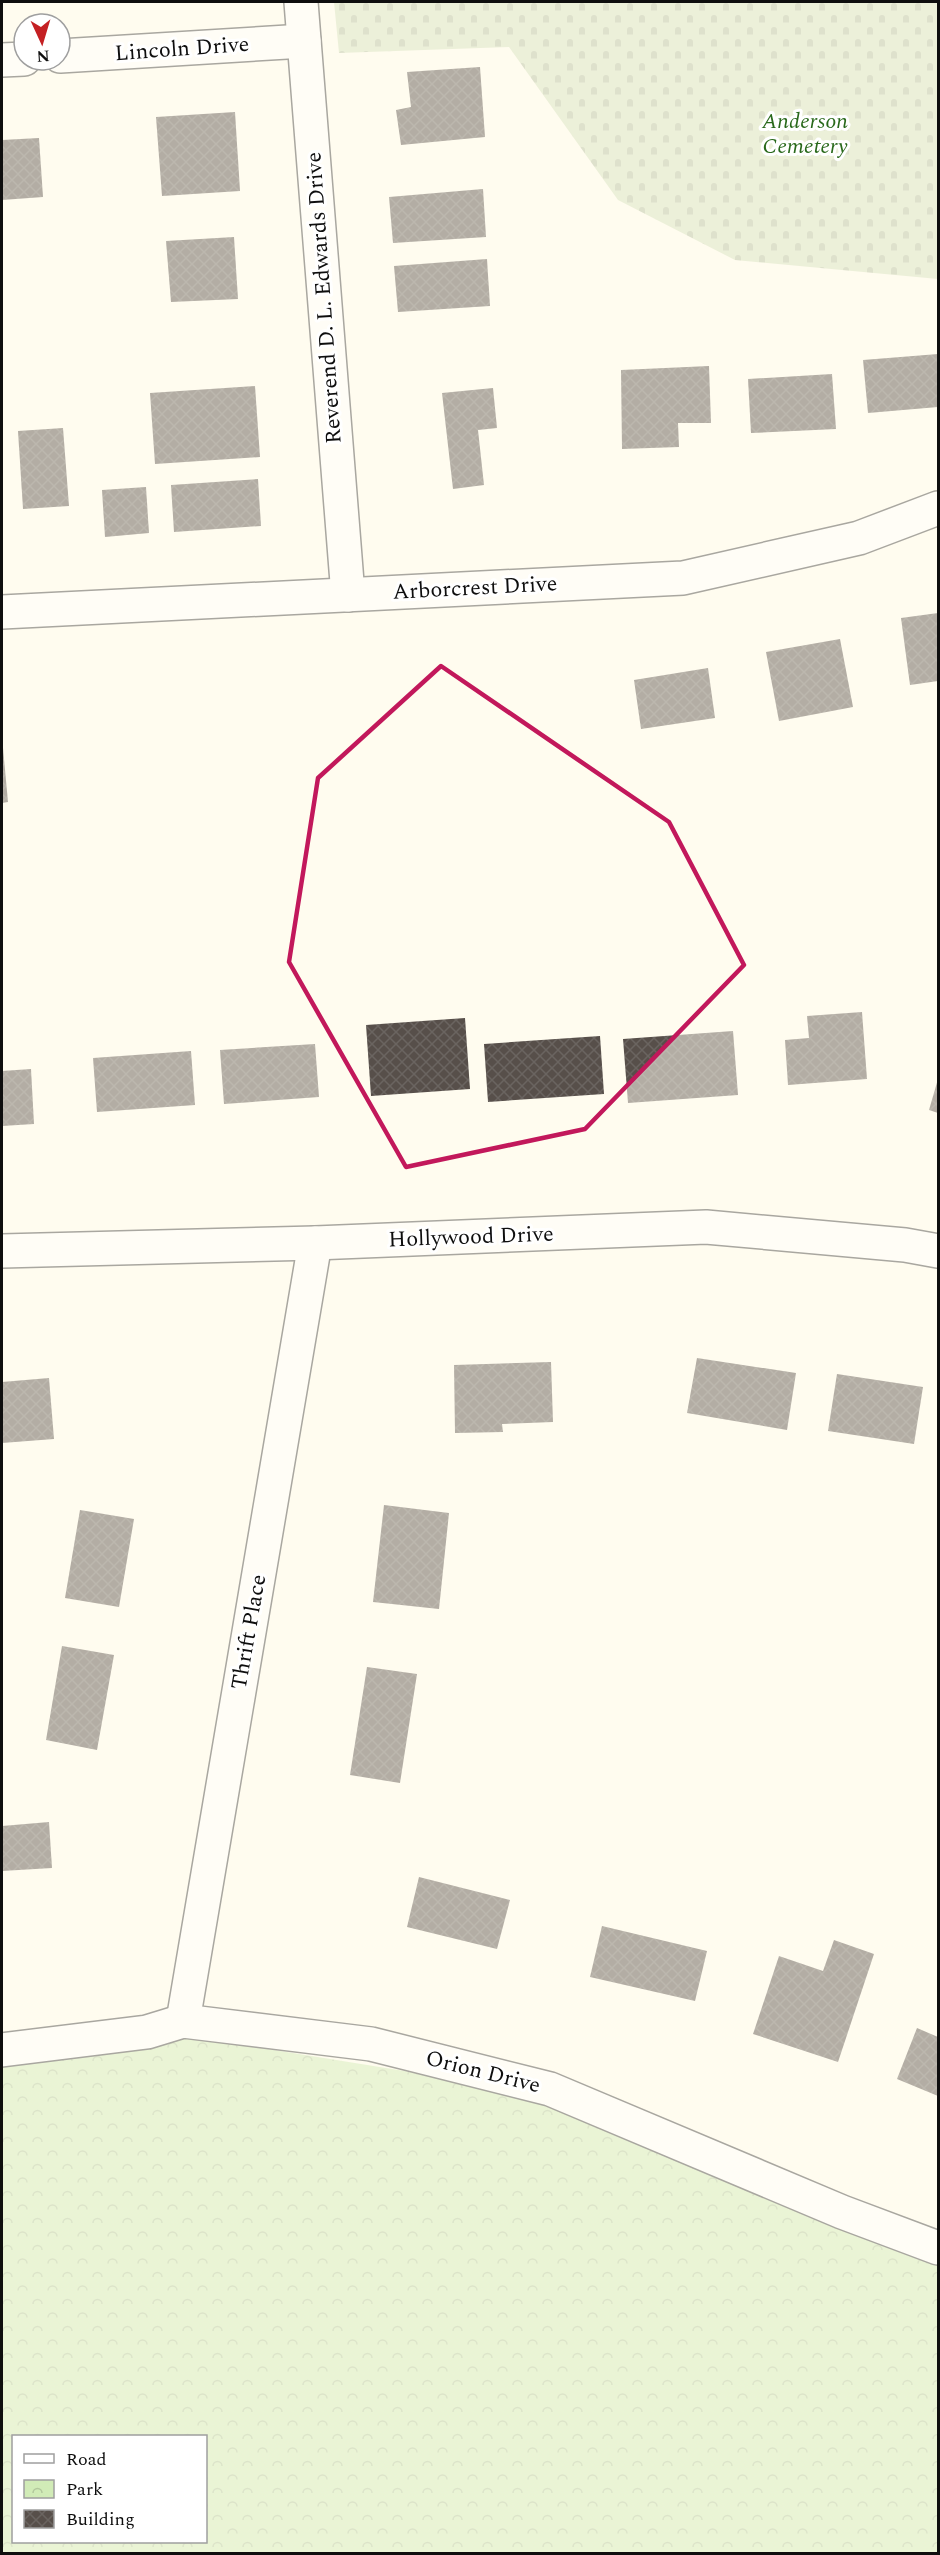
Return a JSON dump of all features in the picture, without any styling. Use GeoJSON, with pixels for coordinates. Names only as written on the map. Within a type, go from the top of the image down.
{"type":"FeatureCollection","features":[{"type":"Feature","properties":{"kind":"street","name":"Reverend D. L. Edwards Drive"},"geometry":{"type":"LineString","coordinates":[[301,2],[348,595]]}},
{"type":"Feature","properties":{"kind":"street","name":"Lincoln Drive"},"geometry":{"type":"LineString","coordinates":[[72,55],[304,41]]}},
{"type":"Feature","properties":{"kind":"street","name":"Arborcrest Drive"},"geometry":{"type":"LineString","coordinates":[[2,612],[683,578],[859,538],[939,508]]}},
{"type":"Feature","properties":{"kind":"street","name":"Hollywood Drive"},"geometry":{"type":"LineString","coordinates":[[2,1251],[315,1244],[706,1227],[905,1245],[939,1251]]}},
{"type":"Feature","properties":{"kind":"street","name":"Thrift Place"},"geometry":{"type":"LineString","coordinates":[[183,2021],[315,1244]]}},
{"type":"Feature","properties":{"kind":"street","name":"Orion Drive"},"geometry":{"type":"LineString","coordinates":[[2,2050],[147,2032],[183,2021],[371,2044],[550,2089],[842,2212],[939,2248]]}},
{"type":"Feature","properties":{"kind":"highlighted area"},"geometry":{"type":"Polygon","coordinates":[[[441,666],[669,822],[744,965],[585,1129],[406,1167],[289,962],[318,778],[441,666]]]}},
{"type":"Feature","properties":{"kind":"green space","name":"Anderson Cemetery"},"geometry":{"type":"Polygon","coordinates":[[[334,2],[938,2],[938,279],[735,260],[618,200],[509,47],[339,53],[334,2]]]}},
{"type":"Feature","properties":{"kind":"green space"},"geometry":{"type":"Polygon","coordinates":[[[194,2037],[616,2105],[938,2242],[938,2553],[2,2554],[2,2051],[194,2037]]]}},
{"type":"Feature","properties":{"kind":"building"},"geometry":{"type":"Polygon","coordinates":[[[480,67],[485,137],[401,145],[396,110],[411,107],[407,72],[480,67]]]}},
{"type":"Feature","properties":{"kind":"building"},"geometry":{"type":"Polygon","coordinates":[[[235,112],[240,191],[162,196],[156,117],[235,112]]]}},
{"type":"Feature","properties":{"kind":"building"},"geometry":{"type":"Polygon","coordinates":[[[39,138],[43,197],[2,200],[2,140],[39,138]]]}},
{"type":"Feature","properties":{"kind":"building"},"geometry":{"type":"Polygon","coordinates":[[[483,189],[486,237],[393,243],[389,197],[483,189]]]}},
{"type":"Feature","properties":{"kind":"building"},"geometry":{"type":"Polygon","coordinates":[[[234,237],[238,299],[171,302],[166,241],[234,237]]]}},
{"type":"Feature","properties":{"kind":"building"},"geometry":{"type":"Polygon","coordinates":[[[487,259],[490,306],[398,312],[394,266],[487,259]]]}},
{"type":"Feature","properties":{"kind":"building"},"geometry":{"type":"Polygon","coordinates":[[[938,354],[938,407],[868,413],[863,360],[938,354]]]}},
{"type":"Feature","properties":{"kind":"building"},"geometry":{"type":"Polygon","coordinates":[[[709,366],[711,423],[678,423],[679,447],[622,449],[621,370],[709,366]]]}},
{"type":"Feature","properties":{"kind":"building"},"geometry":{"type":"Polygon","coordinates":[[[832,374],[836,429],[751,433],[748,379],[832,374]]]}},
{"type":"Feature","properties":{"kind":"building"},"geometry":{"type":"Polygon","coordinates":[[[255,386],[260,457],[155,464],[150,393],[255,386]]]}},
{"type":"Feature","properties":{"kind":"building"},"geometry":{"type":"Polygon","coordinates":[[[493,388],[497,428],[478,430],[484,485],[453,489],[442,393],[493,388]]]}},
{"type":"Feature","properties":{"kind":"building"},"geometry":{"type":"Polygon","coordinates":[[[63,428],[69,506],[23,509],[18,431],[63,428]]]}},
{"type":"Feature","properties":{"kind":"building"},"geometry":{"type":"Polygon","coordinates":[[[258,479],[261,526],[174,532],[171,485],[258,479]]]}},
{"type":"Feature","properties":{"kind":"building"},"geometry":{"type":"Polygon","coordinates":[[[146,487],[149,533],[105,537],[102,490],[146,487]]]}},
{"type":"Feature","properties":{"kind":"building"},"geometry":{"type":"Polygon","coordinates":[[[938,613],[938,681],[910,685],[901,618],[938,613]]]}},
{"type":"Feature","properties":{"kind":"building"},"geometry":{"type":"Polygon","coordinates":[[[840,639],[853,707],[779,721],[766,652],[840,639]]]}},
{"type":"Feature","properties":{"kind":"building"},"geometry":{"type":"Polygon","coordinates":[[[708,668],[715,718],[641,729],[634,680],[708,668]]]}},
{"type":"Feature","properties":{"kind":"building"},"geometry":{"type":"Polygon","coordinates":[[[2,737],[8,802],[2,803],[2,737]]]}},
{"type":"Feature","properties":{"kind":"building"},"geometry":{"type":"Polygon","coordinates":[[[862,1012],[867,1079],[788,1085],[785,1040],[809,1038],[807,1016],[862,1012]]]}},
{"type":"Feature","properties":{"kind":"building"},"geometry":{"type":"Polygon","coordinates":[[[465,1018],[470,1089],[371,1096],[366,1025],[465,1018]]]}},
{"type":"Feature","properties":{"kind":"building"},"geometry":{"type":"Polygon","coordinates":[[[733,1031],[738,1095],[628,1103],[623,1039],[733,1031]]]}},
{"type":"Feature","properties":{"kind":"building"},"geometry":{"type":"Polygon","coordinates":[[[600,1036],[604,1094],[488,1102],[484,1044],[600,1036]]]}},
{"type":"Feature","properties":{"kind":"building"},"geometry":{"type":"Polygon","coordinates":[[[315,1044],[319,1097],[224,1104],[220,1050],[315,1044]]]}},
{"type":"Feature","properties":{"kind":"building"},"geometry":{"type":"Polygon","coordinates":[[[191,1051],[195,1105],[97,1112],[93,1058],[191,1051]]]}},
{"type":"Feature","properties":{"kind":"building"},"geometry":{"type":"Polygon","coordinates":[[[31,1069],[34,1124],[2,1126],[2,1071],[31,1069]]]}},
{"type":"Feature","properties":{"kind":"building"},"geometry":{"type":"Polygon","coordinates":[[[938,1079],[938,1113],[929,1110],[938,1079]]]}},
{"type":"Feature","properties":{"kind":"building"},"geometry":{"type":"Polygon","coordinates":[[[697,1358],[796,1373],[787,1430],[687,1413],[697,1358]]]}},
{"type":"Feature","properties":{"kind":"building"},"geometry":{"type":"Polygon","coordinates":[[[551,1362],[553,1422],[502,1424],[503,1432],[455,1433],[454,1365],[551,1362]]]}},
{"type":"Feature","properties":{"kind":"building"},"geometry":{"type":"Polygon","coordinates":[[[837,1374],[923,1387],[914,1444],[828,1431],[837,1374]]]}},
{"type":"Feature","properties":{"kind":"building"},"geometry":{"type":"Polygon","coordinates":[[[49,1378],[54,1439],[2,1443],[2,1382],[49,1378]]]}},
{"type":"Feature","properties":{"kind":"building"},"geometry":{"type":"Polygon","coordinates":[[[384,1505],[449,1513],[439,1609],[373,1602],[384,1505]]]}},
{"type":"Feature","properties":{"kind":"building"},"geometry":{"type":"Polygon","coordinates":[[[80,1510],[134,1519],[119,1607],[65,1598],[80,1510]]]}},
{"type":"Feature","properties":{"kind":"building"},"geometry":{"type":"Polygon","coordinates":[[[62,1646],[114,1655],[97,1750],[46,1740],[62,1646]]]}},
{"type":"Feature","properties":{"kind":"building"},"geometry":{"type":"Polygon","coordinates":[[[367,1667],[417,1674],[400,1783],[350,1775],[367,1667]]]}},
{"type":"Feature","properties":{"kind":"building"},"geometry":{"type":"Polygon","coordinates":[[[49,1822],[52,1868],[2,1871],[2,1826],[49,1822]]]}},
{"type":"Feature","properties":{"kind":"building"},"geometry":{"type":"Polygon","coordinates":[[[419,1877],[510,1900],[497,1949],[407,1927],[419,1877]]]}},
{"type":"Feature","properties":{"kind":"building"},"geometry":{"type":"Polygon","coordinates":[[[602,1926],[707,1951],[695,2001],[590,1977],[602,1926]]]}},
{"type":"Feature","properties":{"kind":"building"},"geometry":{"type":"Polygon","coordinates":[[[834,1940],[874,1954],[838,2062],[753,2034],[779,1956],[823,1971],[834,1940]]]}},
{"type":"Feature","properties":{"kind":"building"},"geometry":{"type":"Polygon","coordinates":[[[917,2028],[938,2037],[938,2096],[897,2079],[917,2028]]]}}]}
